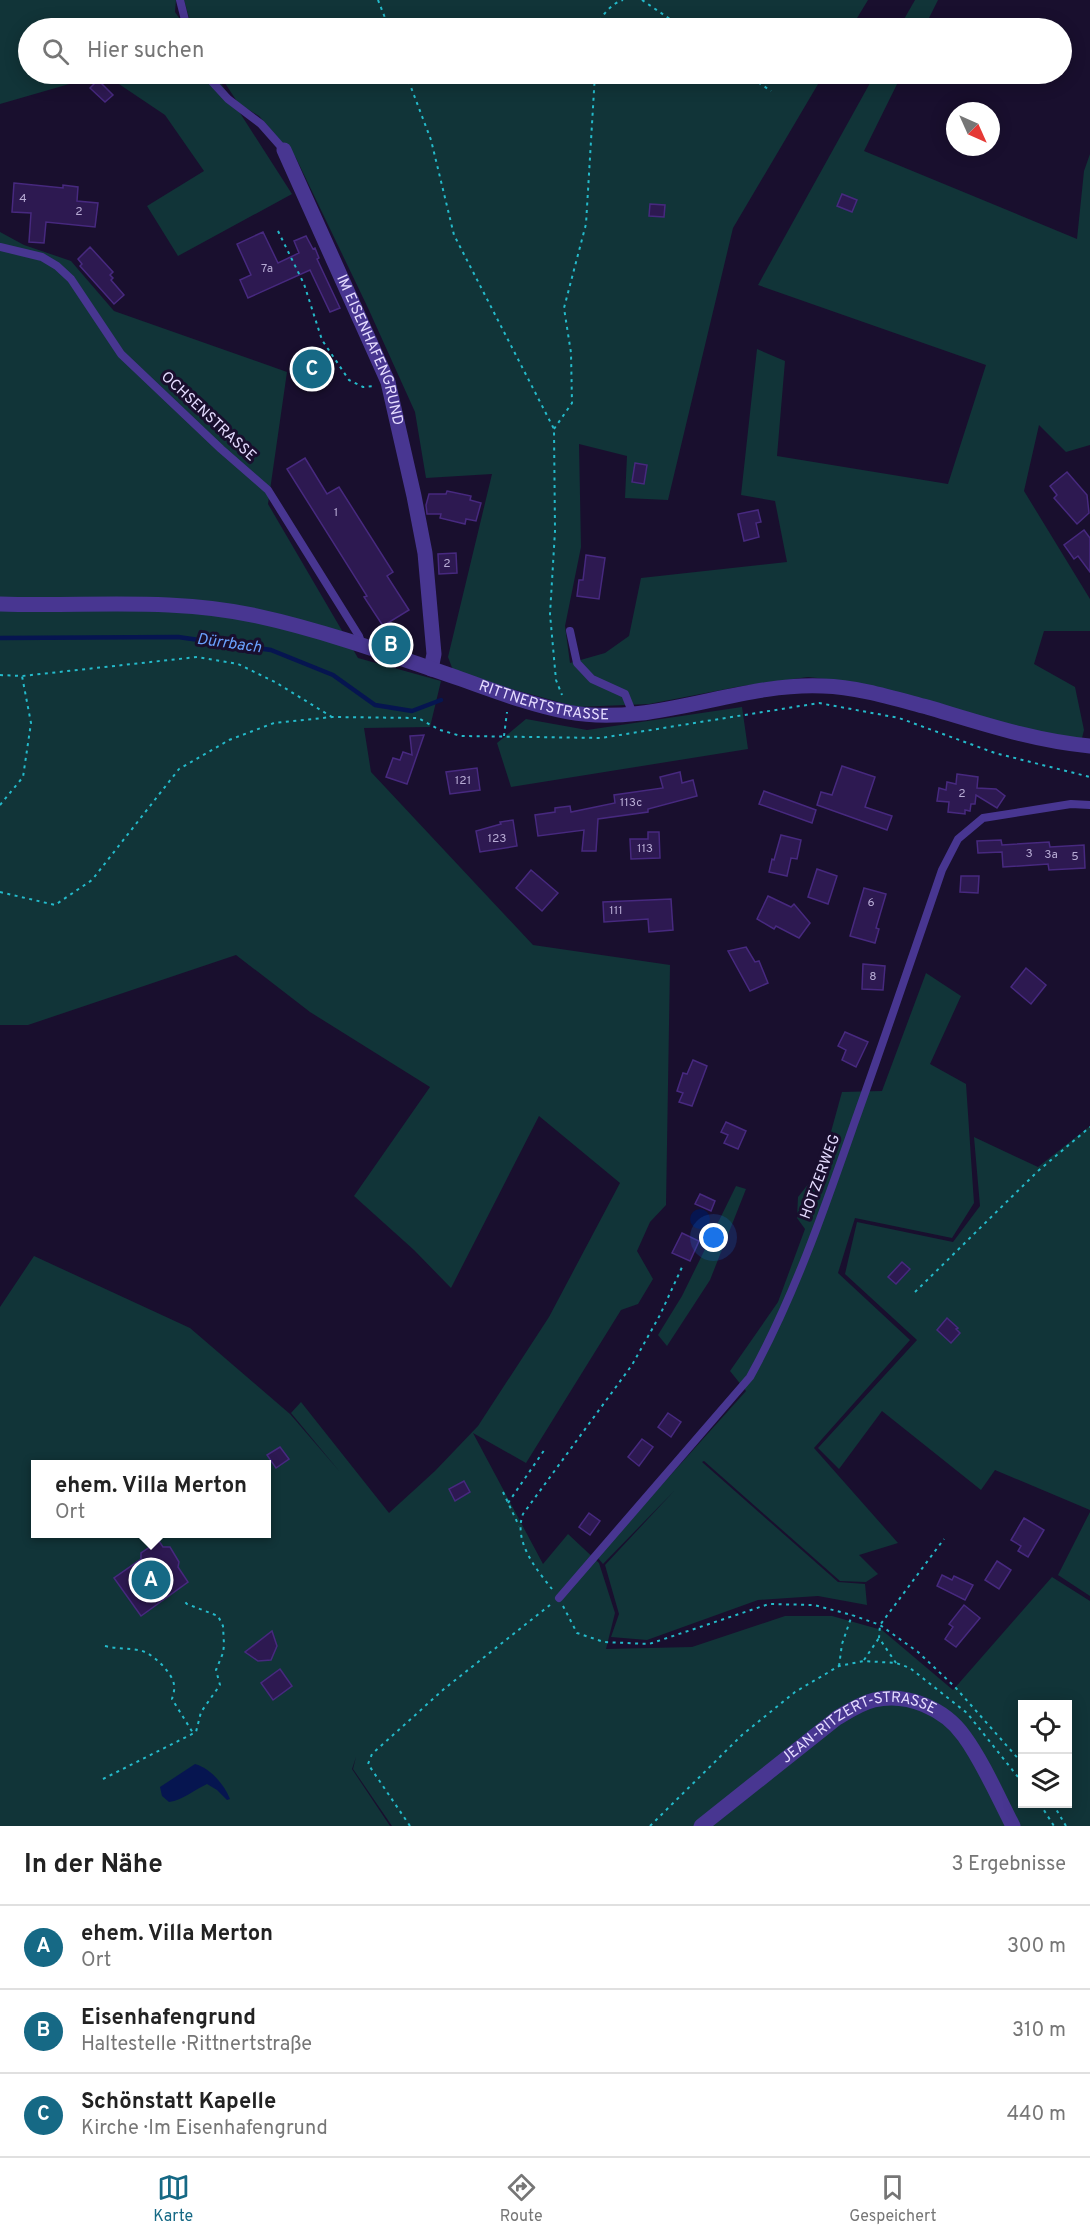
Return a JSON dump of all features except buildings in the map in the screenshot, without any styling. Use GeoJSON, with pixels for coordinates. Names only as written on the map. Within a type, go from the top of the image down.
{"type":"FeatureCollection","features":[{"type":"Feature","properties":{"kind":"street","name":"IM EISENHAFENGRUND"},"geometry":{"type":"LineString","coordinates":[[284,150],[388,382],[425,553],[434,654],[431,669]]}},
{"type":"Feature","properties":{"kind":"street","name":"RITTNERTSTRASSE"},"geometry":{"type":"LineString","coordinates":[[0,604],[168,605],[261,616],[567,712],[592,715],[633,714],[776,687],[826,686],[889,696],[1046,741],[1090,747]]}},
{"type":"Feature","properties":{"kind":"street","name":"JEAN-RITZERT-STRASSE"},"geometry":{"type":"LineString","coordinates":[[701,1826],[837,1718],[875,1699],[897,1698],[935,1710],[958,1729],[974,1753],[1013,1826]]}},
{"type":"Feature","properties":{"kind":"lane"},"geometry":{"type":"LineString","coordinates":[[180,0],[184,18]]}},
{"type":"Feature","properties":{"kind":"lane","name":"IM EISENHAFENGRUND"},"geometry":{"type":"LineString","coordinates":[[214,84],[228,99],[261,123],[284,150]]}},
{"type":"Feature","properties":{"kind":"lane","name":"OCHSENSTRASSE"},"geometry":{"type":"LineString","coordinates":[[0,247],[42,257],[57,266],[71,279],[121,354],[221,449],[268,490],[359,636],[362,647]]}},
{"type":"Feature","properties":{"kind":"lane"},"geometry":{"type":"LineString","coordinates":[[570,631],[577,663],[592,678],[625,694],[633,714]]}},
{"type":"Feature","properties":{"kind":"lane","name":"HOTZERWEG"},"geometry":{"type":"LineString","coordinates":[[559,1598],[750,1377],[772,1336],[835,1180],[942,870],[958,839],[983,818],[1071,804],[1090,805]]}},
{"type":"Feature","properties":{"kind":"path"},"geometry":{"type":"LineString","coordinates":[[378,0],[385,18]]}},
{"type":"Feature","properties":{"kind":"path"},"geometry":{"type":"LineString","coordinates":[[602,18],[615,2],[623,0]]}},
{"type":"Feature","properties":{"kind":"path"},"geometry":{"type":"LineString","coordinates":[[642,0],[668,18]]}},
{"type":"Feature","properties":{"kind":"path"},"geometry":{"type":"LineString","coordinates":[[410,84],[431,140],[454,235],[554,429],[555,531],[550,614],[556,680],[567,712]]}},
{"type":"Feature","properties":{"kind":"path"},"geometry":{"type":"LineString","coordinates":[[554,429],[572,403],[572,353],[564,308],[586,224],[594,84]]}},
{"type":"Feature","properties":{"kind":"path"},"geometry":{"type":"LineString","coordinates":[[761,84],[771,91]]}},
{"type":"Feature","properties":{"kind":"path"},"geometry":{"type":"LineString","coordinates":[[278,231],[304,284],[322,340],[349,380],[363,387],[388,382]]}},
{"type":"Feature","properties":{"kind":"path"},"geometry":{"type":"LineString","coordinates":[[0,675],[22,676],[197,657],[238,664],[274,682],[332,717]]}},
{"type":"Feature","properties":{"kind":"path"},"geometry":{"type":"LineString","coordinates":[[0,805],[23,777],[32,723],[22,676]]}},
{"type":"Feature","properties":{"kind":"path"},"geometry":{"type":"LineString","coordinates":[[504,736],[510,696]]}},
{"type":"Feature","properties":{"kind":"path"},"geometry":{"type":"LineString","coordinates":[[0,892],[55,905],[92,880],[178,769],[229,740],[274,723],[332,717],[418,717],[440,730],[461,736],[601,738],[819,703],[899,718],[995,753],[1090,777]]}},
{"type":"Feature","properties":{"kind":"path"},"geometry":{"type":"LineString","coordinates":[[915,1292],[1038,1171],[1090,1127]]}},
{"type":"Feature","properties":{"kind":"path"},"geometry":{"type":"LineString","coordinates":[[519,1526],[523,1514],[632,1365],[660,1315],[683,1264]]}},
{"type":"Feature","properties":{"kind":"path"},"geometry":{"type":"LineString","coordinates":[[508,1503],[544,1449]]}},
{"type":"Feature","properties":{"kind":"path"},"geometry":{"type":"LineString","coordinates":[[504,1492],[519,1526],[531,1563],[559,1598],[577,1633],[604,1642],[649,1644],[769,1604],[814,1605],[852,1615],[880,1625],[918,1652],[955,1687],[1018,1757]]}},
{"type":"Feature","properties":{"kind":"path"},"geometry":{"type":"LineString","coordinates":[[864,1661],[879,1638],[880,1625],[944,1539]]}},
{"type":"Feature","properties":{"kind":"path"},"geometry":{"type":"LineString","coordinates":[[410,1826],[368,1764],[372,1754],[444,1689],[559,1598]]}},
{"type":"Feature","properties":{"kind":"path"},"geometry":{"type":"LineString","coordinates":[[103,1779],[196,1732],[201,1713],[220,1685],[216,1670],[223,1653],[223,1626],[218,1616],[187,1604],[183,1600]]}},
{"type":"Feature","properties":{"kind":"path"},"geometry":{"type":"LineString","coordinates":[[839,1666],[842,1644],[852,1615]]}},
{"type":"Feature","properties":{"kind":"path"},"geometry":{"type":"LineString","coordinates":[[879,1638],[896,1663]]}},
{"type":"Feature","properties":{"kind":"path"},"geometry":{"type":"LineString","coordinates":[[105,1646],[120,1650],[141,1650],[153,1657],[172,1676],[175,1686],[172,1700],[193,1733]]}},
{"type":"Feature","properties":{"kind":"path"},"geometry":{"type":"LineString","coordinates":[[1043,1808],[1054,1826]]}},
{"type":"Feature","properties":{"kind":"path"},"geometry":{"type":"LineString","coordinates":[[1056,1808],[1066,1826]]}},
{"type":"Feature","properties":{"kind":"green space"},"geometry":{"type":"Polygon","coordinates":[[[0,0],[176,0],[175,12],[179,18],[18,18],[18,84],[69,84],[0,104],[0,0]]]}},
{"type":"Feature","properties":{"kind":"green space"},"geometry":{"type":"Polygon","coordinates":[[[184,0],[868,0],[857,18],[189,18],[184,0]]]}},
{"type":"Feature","properties":{"kind":"green space"},"geometry":{"type":"Polygon","coordinates":[[[915,0],[938,0],[929,18],[905,18],[915,0]]]}},
{"type":"Feature","properties":{"kind":"green space"},"geometry":{"type":"Polygon","coordinates":[[[119,84],[221,84],[292,194],[178,256],[147,206],[204,171],[165,115],[119,84]]]}},
{"type":"Feature","properties":{"kind":"green space"},"geometry":{"type":"Polygon","coordinates":[[[226,84],[818,84],[733,228],[668,500],[625,498],[627,456],[579,444],[581,547],[565,626],[570,663],[605,653],[629,636],[641,578],[787,562],[775,501],[741,495],[757,349],[785,361],[777,456],[948,484],[986,365],[758,285],[869,84],[897,84],[864,151],[1077,239],[1084,171],[1090,154],[1090,445],[1066,452],[1039,425],[1024,491],[1090,599],[1090,631],[1044,631],[1034,664],[1075,687],[1084,730],[1082,738],[1027,729],[853,682],[808,677],[742,686],[649,704],[577,707],[454,673],[448,657],[492,474],[426,478],[415,412],[296,158],[259,116],[238,103],[226,84]]]}},
{"type":"Feature","properties":{"kind":"green space"},"geometry":{"type":"Polygon","coordinates":[[[0,232],[24,245],[71,261],[114,311],[287,372],[268,504],[358,658],[441,681],[430,727],[364,728],[371,772],[533,945],[670,965],[666,1205],[650,1222],[637,1251],[653,1279],[638,1304],[621,1310],[526,1463],[473,1433],[543,1564],[568,1534],[599,1563],[615,1613],[606,1649],[692,1647],[785,1616],[832,1616],[882,1630],[953,1690],[1052,1577],[1090,1601],[1090,1826],[392,1826],[353,1769],[356,1757],[352,1769],[390,1826],[0,1826],[0,1307],[34,1256],[190,1328],[290,1414],[340,1472],[291,1413],[301,1402],[389,1513],[435,1471],[478,1426],[549,1317],[620,1183],[539,1116],[451,1288],[414,1250],[354,1196],[430,1087],[310,1012],[236,955],[28,1025],[0,1025],[0,232]]]}},
{"type":"Feature","properties":{"kind":"green space"},"geometry":{"type":"Polygon","coordinates":[[[742,707],[748,749],[511,787],[497,743],[526,719],[587,730],[742,707]]]}},
{"type":"Feature","properties":{"kind":"green space"},"geometry":{"type":"Polygon","coordinates":[[[926,973],[961,996],[930,1064],[966,1084],[974,1203],[952,1238],[855,1218],[838,1273],[910,1340],[814,1448],[898,1543],[859,1555],[878,1574],[866,1582],[840,1581],[704,1461],[702,1462],[838,1582],[865,1584],[867,1605],[818,1596],[758,1600],[647,1640],[611,1637],[619,1614],[605,1565],[675,1490],[603,1564],[597,1557],[746,1391],[730,1371],[778,1302],[805,1229],[797,1218],[798,1197],[821,1168],[842,1092],[882,1091],[926,973]]]}},
{"type":"Feature","properties":{"kind":"green space"},"geometry":{"type":"Polygon","coordinates":[[[1090,1126],[1090,1510],[995,1470],[981,1490],[882,1411],[839,1469],[818,1448],[917,1340],[845,1274],[857,1222],[953,1242],[980,1206],[974,1137],[1038,1167],[1090,1126]]]}},
{"type":"Feature","properties":{"kind":"green space"},"geometry":{"type":"Polygon","coordinates":[[[736,1186],[746,1189],[710,1280],[667,1346],[658,1335],[682,1296],[736,1186]]]}},
{"type":"Feature","properties":{"kind":"green space"},"geometry":{"type":"Polygon","coordinates":[[[1090,1512],[1090,1596],[1058,1575],[1090,1512]]]}},
{"type":"Feature","properties":{"kind":"shaded area"},"geometry":{"type":"Polygon","coordinates":[[[700,1209],[707,1212],[710,1219],[707,1226],[700,1229],[693,1226],[690,1219],[693,1212],[700,1209]]]}},
{"type":"Feature","properties":{"kind":"shaded area"},"geometry":{"type":"Polygon","coordinates":[[[195,1764],[216,1777],[230,1799],[227,1800],[207,1784],[174,1801],[169,1802],[162,1796],[160,1787],[195,1764]]]}},
{"type":"Feature","properties":{"kind":"waterway","name":"Dürrbach"},"geometry":{"type":"LineString","coordinates":[[0,638],[178,637],[271,650],[333,675],[375,705],[412,711],[441,700]]}},
{"type":"Feature","properties":{"kind":"place","name":"Schönstatt Kapelle"},"geometry":{"type":"Point","coordinates":[312,369]}},
{"type":"Feature","properties":{"kind":"place","name":"Eisenhafengrund"},"geometry":{"type":"Point","coordinates":[391,645]}},
{"type":"Feature","properties":{"kind":"place","name":"ehem. Villa Merton"},"geometry":{"type":"Point","coordinates":[151,1580]}}]}
